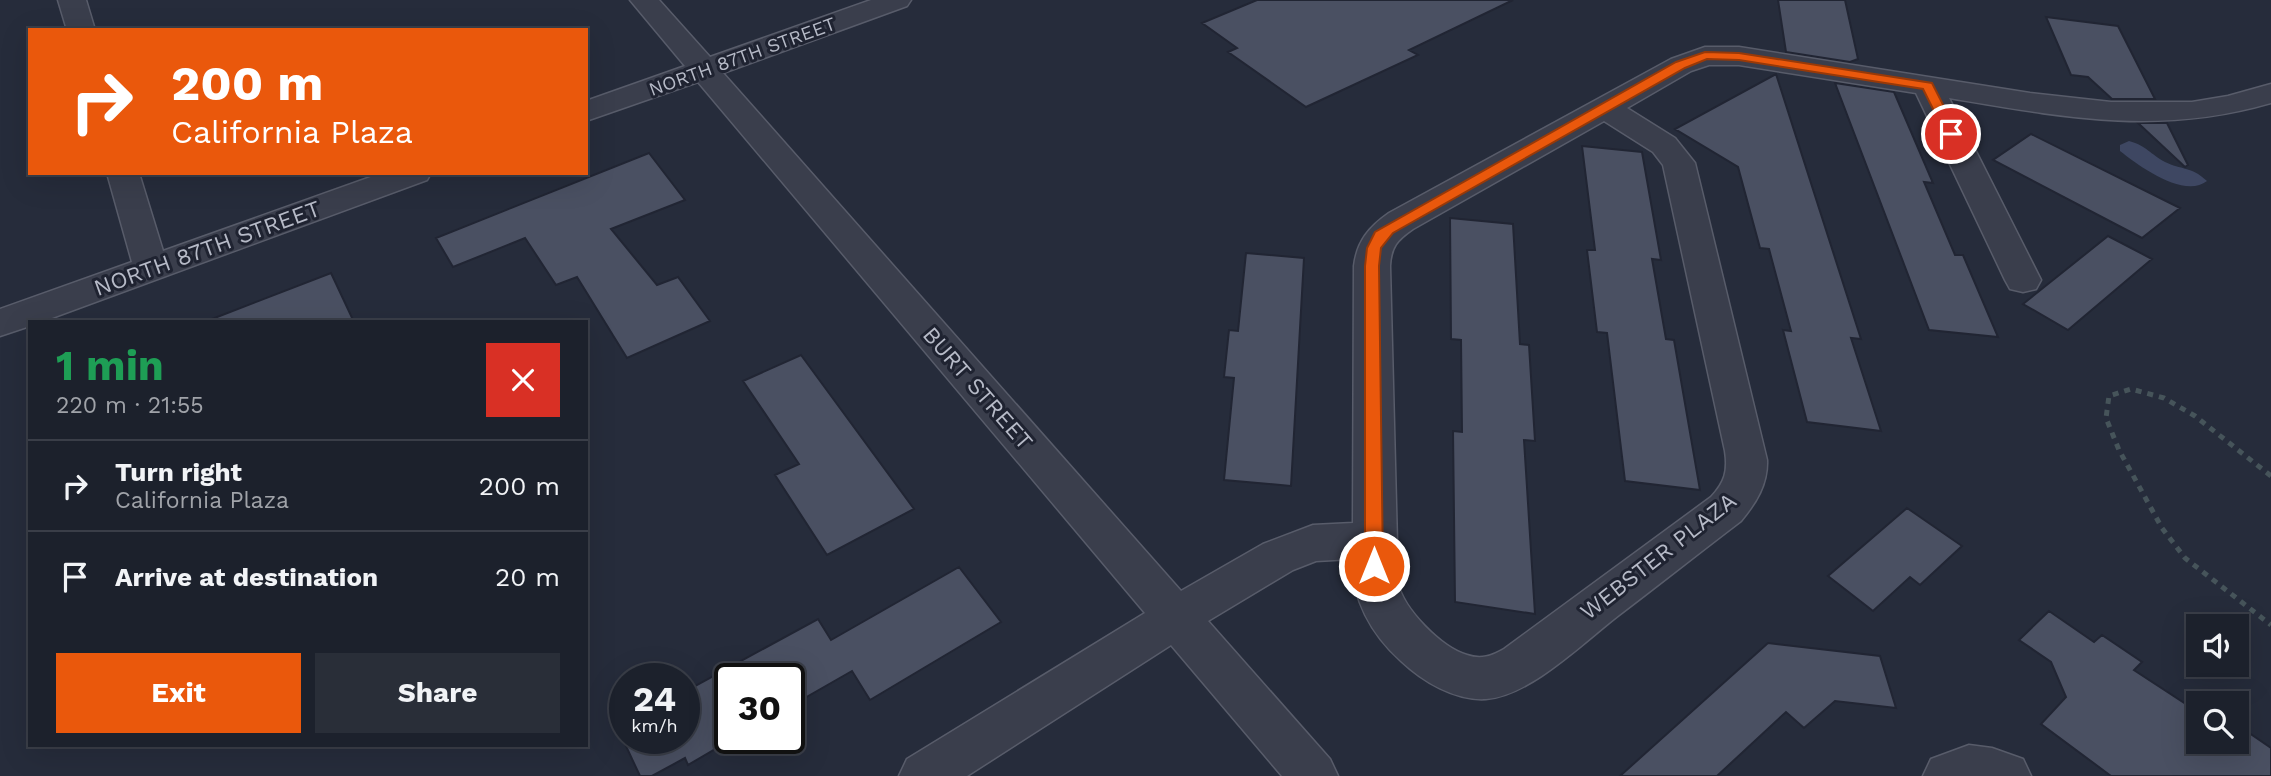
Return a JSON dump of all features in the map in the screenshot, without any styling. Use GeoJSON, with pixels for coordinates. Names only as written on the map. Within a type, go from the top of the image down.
{"type":"FeatureCollection","features":[{"type":"Feature","properties":{"kind":"street"},"geometry":{"type":"LineString","coordinates":[[72,0],[80,28]]}},
{"type":"Feature","properties":{"kind":"street","name":"BURT STREET"},"geometry":{"type":"LineString","coordinates":[[644,0],[1313,776]]}},
{"type":"Feature","properties":{"kind":"street","name":"NORTH 87TH STREET"},"geometry":{"type":"LineString","coordinates":[[588,111],[897,0]]}},
{"type":"Feature","properties":{"kind":"street","name":"WEBSTER PLAZA"},"geometry":{"type":"LineString","coordinates":[[1604,107],[1664,145],[1679,163],[1745,451],[1748,469],[1746,483],[1739,496],[1726,509],[1531,656],[1504,674],[1484,678],[1462,676],[1442,666],[1399,627],[1384,608],[1378,595],[1374,566],[1372,266],[1374,248],[1380,236],[1413,214],[1604,107],[1689,61],[1718,55],[2135,114],[2218,109],[2271,93]]}},
{"type":"Feature","properties":{"kind":"street"},"geometry":{"type":"LineString","coordinates":[[1927,86],[2023,280]]}},
{"type":"Feature","properties":{"kind":"street"},"geometry":{"type":"LineString","coordinates":[[124,175],[151,269]]}},
{"type":"Feature","properties":{"kind":"street","name":"NORTH 87TH STREET"},"geometry":{"type":"LineString","coordinates":[[0,323],[410,175]]}},
{"type":"Feature","properties":{"kind":"street"},"geometry":{"type":"LineString","coordinates":[[923,776],[1245,575],[1299,548],[1332,541],[1374,540]]}},
{"type":"Feature","properties":{"kind":"street"},"geometry":{"type":"LineString","coordinates":[[1948,776],[1955,770],[1984,768],[2006,776]]}},
{"type":"Feature","properties":{"kind":"path"},"geometry":{"type":"LineString","coordinates":[[2271,476],[2195,416],[2164,398],[2131,389],[2109,396],[2106,418],[2140,491],[2162,528],[2185,558],[2271,625]]}},
{"type":"Feature","properties":{"kind":"water"},"geometry":{"type":"Polygon","coordinates":[[[2129,141],[2165,162],[2191,171],[2207,181],[2186,186],[2162,178],[2120,151],[2120,145],[2129,141]]]}},
{"type":"Feature","properties":{"kind":"building"},"geometry":{"type":"Polygon","coordinates":[[[1257,0],[1513,0],[1409,50],[1418,55],[1306,107],[1228,52],[1237,48],[1202,23],[1257,0]]]}},
{"type":"Feature","properties":{"kind":"building"},"geometry":{"type":"Polygon","coordinates":[[[1778,0],[1845,0],[1858,59],[1850,62],[1786,52],[1778,0]]]}},
{"type":"Feature","properties":{"kind":"building"},"geometry":{"type":"Polygon","coordinates":[[[2046,17],[2118,26],[2155,99],[2112,99],[2088,77],[2071,75],[2046,17]]]}},
{"type":"Feature","properties":{"kind":"building"},"geometry":{"type":"Polygon","coordinates":[[[1776,74],[1861,339],[1851,338],[1881,431],[1807,422],[1783,330],[1791,331],[1769,249],[1760,248],[1738,167],[1675,129],[1776,74]]]}},
{"type":"Feature","properties":{"kind":"building"},"geometry":{"type":"Polygon","coordinates":[[[1835,83],[1894,92],[1933,183],[1924,182],[1955,255],[1963,255],[1998,337],[1929,330],[1835,83]]]}},
{"type":"Feature","properties":{"kind":"building"},"geometry":{"type":"Polygon","coordinates":[[[2138,123],[2167,123],[2188,165],[2185,167],[2138,123]]]}},
{"type":"Feature","properties":{"kind":"building"},"geometry":{"type":"Polygon","coordinates":[[[2031,134],[2180,208],[2142,238],[1993,160],[2031,134]]]}},
{"type":"Feature","properties":{"kind":"building"},"geometry":{"type":"Polygon","coordinates":[[[1582,146],[1642,152],[1661,260],[1652,259],[1666,339],[1674,340],[1700,490],[1625,481],[1607,333],[1597,332],[1587,250],[1595,250],[1582,146]]]}},
{"type":"Feature","properties":{"kind":"building"},"geometry":{"type":"Polygon","coordinates":[[[649,153],[685,200],[611,229],[657,285],[678,277],[710,321],[627,358],[577,277],[556,285],[525,238],[453,267],[436,238],[649,153]]]}},
{"type":"Feature","properties":{"kind":"building"},"geometry":{"type":"Polygon","coordinates":[[[1450,218],[1513,224],[1520,344],[1529,345],[1535,441],[1524,440],[1535,614],[1455,602],[1453,431],[1462,432],[1461,340],[1451,339],[1450,218]]]}},
{"type":"Feature","properties":{"kind":"building"},"geometry":{"type":"Polygon","coordinates":[[[2108,236],[2152,259],[2068,330],[2023,304],[2108,236]]]}},
{"type":"Feature","properties":{"kind":"building"},"geometry":{"type":"Polygon","coordinates":[[[1246,253],[1304,258],[1291,486],[1224,480],[1234,378],[1224,377],[1229,330],[1238,331],[1246,253]]]}},
{"type":"Feature","properties":{"kind":"building"},"geometry":{"type":"Polygon","coordinates":[[[331,273],[353,320],[212,320],[331,273]]]}},
{"type":"Feature","properties":{"kind":"building"},"geometry":{"type":"Polygon","coordinates":[[[801,355],[914,509],[827,555],[775,475],[799,464],[743,381],[801,355]]]}},
{"type":"Feature","properties":{"kind":"building"},"geometry":{"type":"Polygon","coordinates":[[[1907,508],[1962,546],[1920,585],[1910,577],[1873,611],[1828,576],[1907,508]]]}},
{"type":"Feature","properties":{"kind":"building"},"geometry":{"type":"Polygon","coordinates":[[[959,567],[1001,622],[870,700],[852,671],[805,698],[805,663],[737,663],[818,619],[831,640],[959,567]]]}},
{"type":"Feature","properties":{"kind":"building"},"geometry":{"type":"Polygon","coordinates":[[[2049,611],[2094,642],[2102,635],[2142,662],[2134,670],[2186,704],[2186,754],[2249,754],[2249,733],[2271,748],[2271,776],[2111,776],[2041,724],[2066,697],[2051,662],[2019,640],[2049,611]]]}},
{"type":"Feature","properties":{"kind":"building"},"geometry":{"type":"Polygon","coordinates":[[[1768,643],[1880,656],[1896,708],[1835,701],[1804,728],[1786,712],[1717,776],[1620,776],[1768,643]]]}},
{"type":"Feature","properties":{"kind":"building"},"geometry":{"type":"Polygon","coordinates":[[[714,676],[714,750],[688,765],[685,758],[652,776],[640,776],[630,754],[700,754],[700,683],[714,676]]]}},
{"type":"Feature","properties":{"kind":"route"},"geometry":{"type":"LineString","coordinates":[[1374,566],[1372,266],[1374,248],[1380,236],[1388,230],[1681,65],[1705,56],[1739,56],[1927,86],[1951,134]]}}]}
